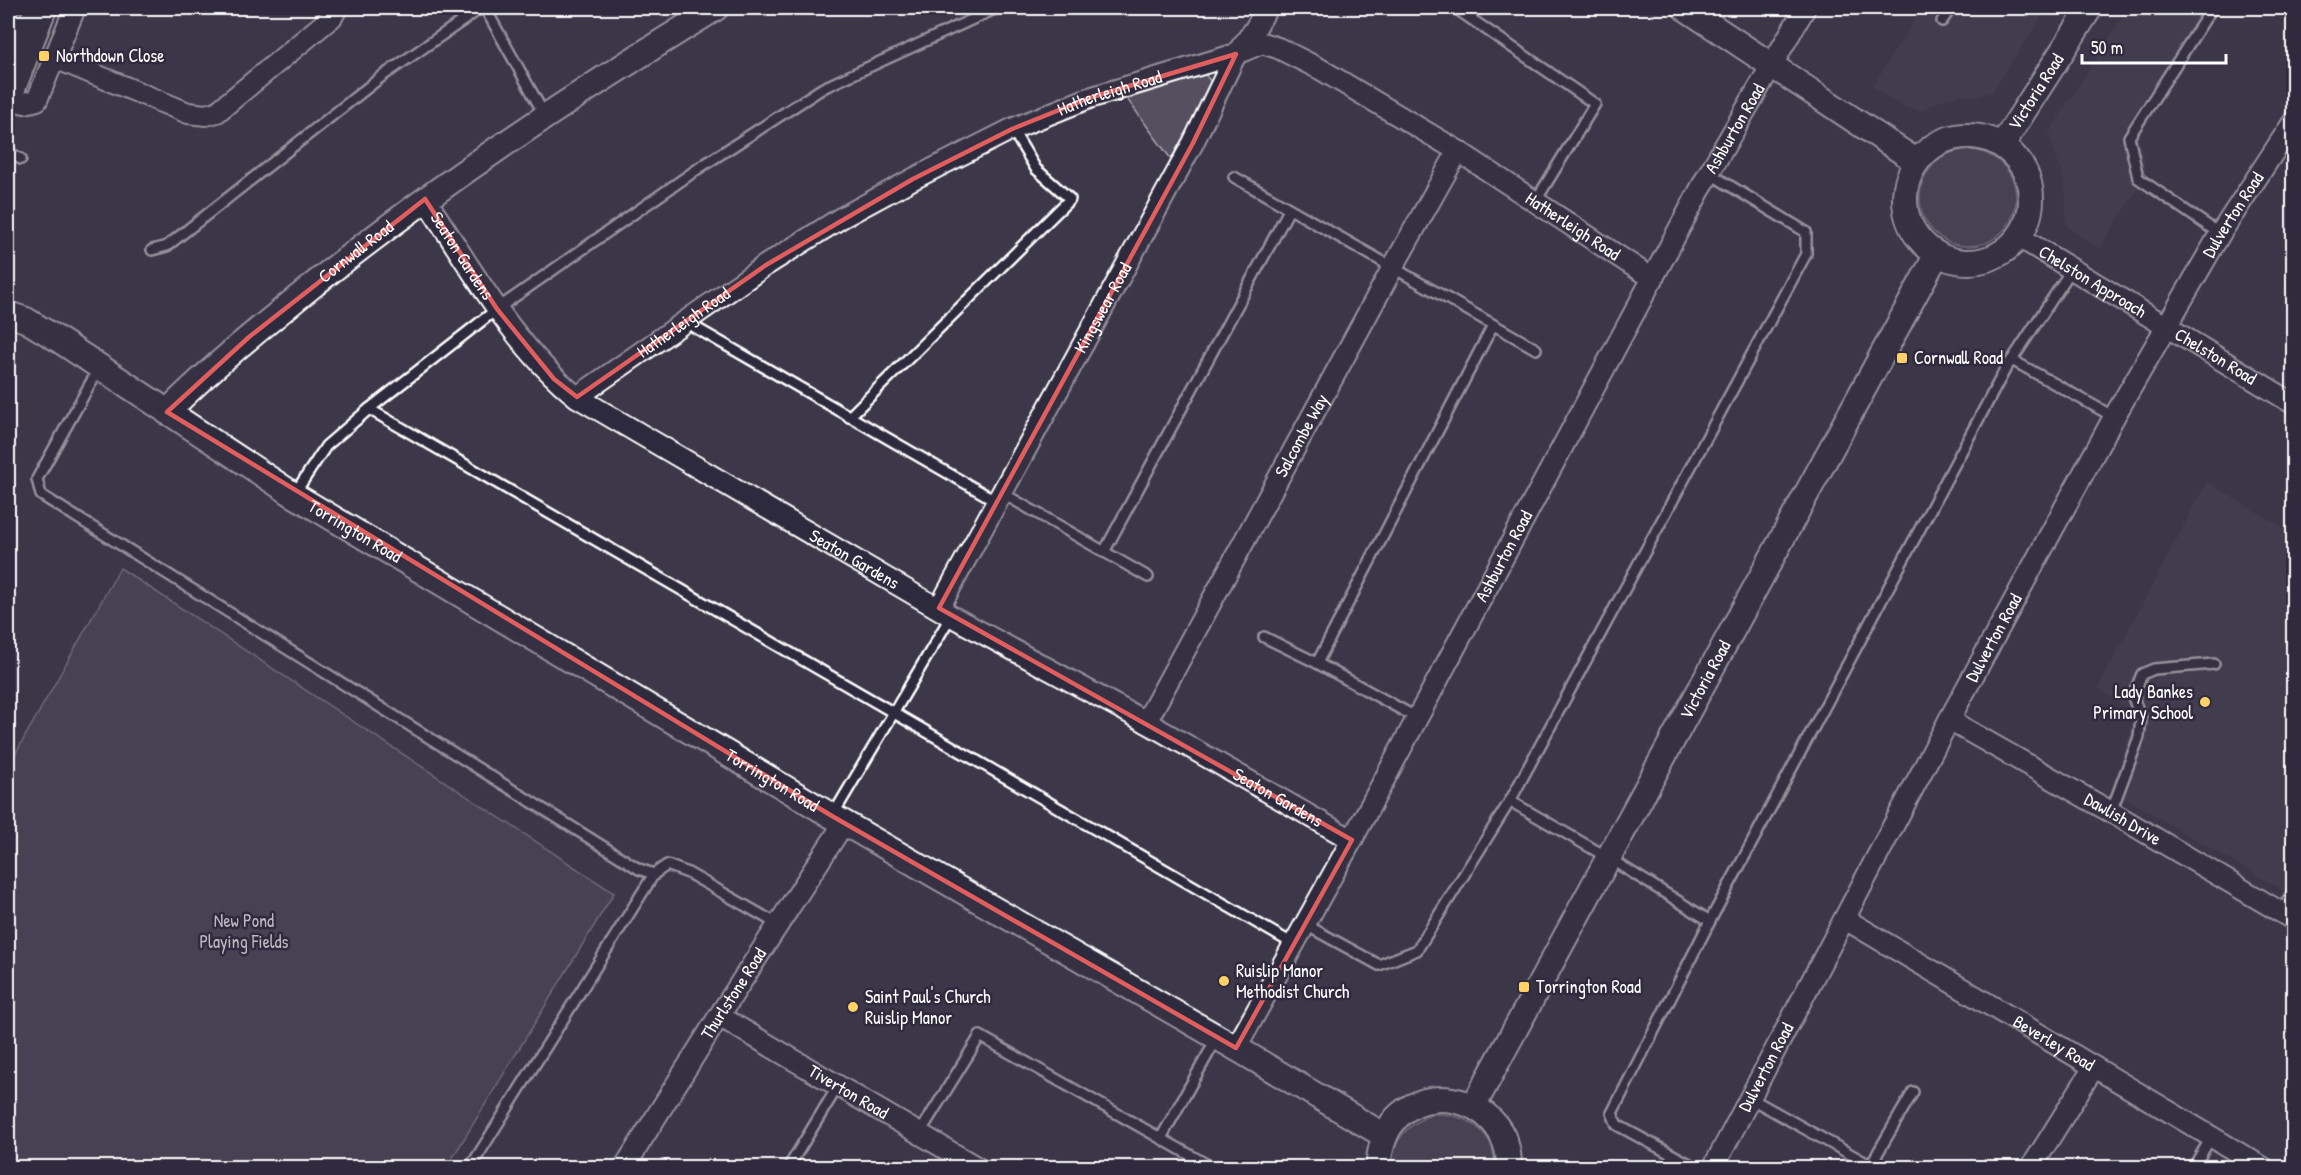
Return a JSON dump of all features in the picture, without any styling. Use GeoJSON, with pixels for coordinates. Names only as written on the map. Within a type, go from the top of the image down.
{"type":"FeatureCollection","features":[{"type":"Feature","properties":{"kind":"main road"},"geometry":{"type":"LineString","coordinates":[[8,93],[27,19]]}},
{"type":"Feature","properties":{"kind":"street"},"geometry":{"type":"LineString","coordinates":[[8,99],[25,103],[37,100],[75,8]]}},
{"type":"Feature","properties":{"kind":"street"},"geometry":{"type":"LineString","coordinates":[[55,58],[188,113],[206,115],[217,112],[226,105],[332,17],[337,8]]}},
{"type":"Feature","properties":{"kind":"street","name":"Cornwall Road"},"geometry":{"type":"LineString","coordinates":[[167,412],[202,377],[249,337],[425,199],[546,117],[716,8]]}},
{"type":"Feature","properties":{"kind":"street","name":"Kingswear Road"},"geometry":{"type":"LineString","coordinates":[[945,612],[1000,498],[1193,143],[1236,54],[1268,8]]}},
{"type":"Feature","properties":{"kind":"street"},"geometry":{"type":"LineString","coordinates":[[1685,8],[1916,161],[1907,181],[1904,202],[1909,223],[1920,241],[1937,254],[1954,261],[1972,262],[1990,258],[2006,249],[2019,237]]}},
{"type":"Feature","properties":{"kind":"street","name":"Ashburton Road"},"geometry":{"type":"LineString","coordinates":[[1227,1043],[1295,945],[1709,173],[1770,64],[1805,8]]}},
{"type":"Feature","properties":{"kind":"street","name":"Victoria Road"},"geometry":{"type":"LineString","coordinates":[[2002,145],[2090,8]]}},
{"type":"Feature","properties":{"kind":"street","name":"Hatherleigh Road"},"geometry":{"type":"LineString","coordinates":[[577,397],[684,321],[841,218],[1012,129],[1089,98],[1236,54],[1262,43],[1278,48],[1320,69],[1458,151],[1653,279]]}},
{"type":"Feature","properties":{"kind":"street","name":"Dulverton Road"},"geometry":{"type":"LineString","coordinates":[[1713,1167],[1949,720],[2114,417],[2220,234],[2294,120]]}},
{"type":"Feature","properties":{"kind":"street","name":"Victoria Road"},"geometry":{"type":"LineString","coordinates":[[1916,161],[1930,148],[1946,139],[1965,135],[1984,138],[2002,145],[2017,159],[2027,177],[2029,187],[2031,198],[2028,218],[2019,237]]}},
{"type":"Feature","properties":{"kind":"street","name":"Salcombe Way"},"geometry":{"type":"LineString","coordinates":[[1146,722],[1458,151]]}},
{"type":"Feature","properties":{"kind":"street","name":"Seaton Gardens"},"geometry":{"type":"LineString","coordinates":[[425,199],[497,309],[554,379],[577,397],[945,612],[1146,722],[1352,840]]}},
{"type":"Feature","properties":{"kind":"street","name":"Chelston Approach"},"geometry":{"type":"LineString","coordinates":[[2019,237],[2166,328]]}},
{"type":"Feature","properties":{"kind":"street","name":"Victoria Road"},"geometry":{"type":"LineString","coordinates":[[1474,1105],[1607,856],[1937,254]]}},
{"type":"Feature","properties":{"kind":"street"},"geometry":{"type":"LineString","coordinates":[[8,314],[26,320],[167,412]]}},
{"type":"Feature","properties":{"kind":"street","name":"Chelston Road"},"geometry":{"type":"LineString","coordinates":[[2166,328],[2294,404]]}},
{"type":"Feature","properties":{"kind":"street","name":"Torrington Road"},"geometry":{"type":"LineString","coordinates":[[167,412],[294,495],[838,820],[1385,1136]]}},
{"type":"Feature","properties":{"kind":"street","name":"Dawlish Drive"},"geometry":{"type":"LineString","coordinates":[[1949,720],[2287,916]]}},
{"type":"Feature","properties":{"kind":"street","name":"Thurlstone Road"},"geometry":{"type":"LineString","coordinates":[[624,1167],[779,926],[838,820]]}},
{"type":"Feature","properties":{"kind":"street","name":"Beverley Road"},"geometry":{"type":"LineString","coordinates":[[1845,920],[2264,1167]]}},
{"type":"Feature","properties":{"kind":"street","name":"Tiverton Road"},"geometry":{"type":"LineString","coordinates":[[719,1016],[978,1167]]}},
{"type":"Feature","properties":{"kind":"street"},"geometry":{"type":"LineString","coordinates":[[2031,1167],[2094,1066]]}},
{"type":"Feature","properties":{"kind":"street"},"geometry":{"type":"LineString","coordinates":[[1379,1167],[1378,1161],[1385,1136],[1393,1122],[1410,1108],[1430,1100],[1453,1099],[1474,1105],[1491,1118],[1503,1135],[1509,1155],[1509,1167]]}},
{"type":"Feature","properties":{"kind":"lane"},"geometry":{"type":"LineString","coordinates":[[152,250],[167,246],[381,77],[483,8],[546,117]]}},
{"type":"Feature","properties":{"kind":"lane"},"geometry":{"type":"LineString","coordinates":[[294,495],[326,446],[369,409],[497,309],[699,168],[823,88],[997,8]]}},
{"type":"Feature","properties":{"kind":"lane"},"geometry":{"type":"LineString","coordinates":[[1455,8],[1595,104],[1535,202]]}},
{"type":"Feature","properties":{"kind":"lane"},"geometry":{"type":"LineString","coordinates":[[1942,21],[1951,8]]}},
{"type":"Feature","properties":{"kind":"lane"},"geometry":{"type":"LineString","coordinates":[[2212,8],[2129,136],[2138,178],[2220,234]]}},
{"type":"Feature","properties":{"kind":"lane"},"geometry":{"type":"LineString","coordinates":[[849,417],[1070,199],[1036,169],[1012,129]]}},
{"type":"Feature","properties":{"kind":"lane"},"geometry":{"type":"LineString","coordinates":[[8,152],[21,159]]}},
{"type":"Feature","properties":{"kind":"lane"},"geometry":{"type":"LineString","coordinates":[[1306,925],[1379,965],[1417,950],[1510,801],[1806,254],[1806,232],[1709,173]]}},
{"type":"Feature","properties":{"kind":"lane"},"geometry":{"type":"LineString","coordinates":[[1234,177],[1536,349]]}},
{"type":"Feature","properties":{"kind":"lane"},"geometry":{"type":"LineString","coordinates":[[1104,552],[1289,210]]}},
{"type":"Feature","properties":{"kind":"lane"},"geometry":{"type":"LineString","coordinates":[[1697,1167],[1617,1125],[1612,1113],[1710,921],[2006,368],[2072,269]]}},
{"type":"Feature","properties":{"kind":"lane"},"geometry":{"type":"LineString","coordinates":[[684,321],[849,417],[1148,577]]}},
{"type":"Feature","properties":{"kind":"lane"},"geometry":{"type":"LineString","coordinates":[[1317,663],[1493,325]]}},
{"type":"Feature","properties":{"kind":"lane"},"geometry":{"type":"LineString","coordinates":[[2012,360],[2114,417]]}},
{"type":"Feature","properties":{"kind":"lane"},"geometry":{"type":"LineString","coordinates":[[99,368],[37,479],[41,495],[629,862],[654,874]]}},
{"type":"Feature","properties":{"kind":"lane"},"geometry":{"type":"LineString","coordinates":[[369,409],[1295,945]]}},
{"type":"Feature","properties":{"kind":"lane"},"geometry":{"type":"LineString","coordinates":[[838,820],[945,612]]}},
{"type":"Feature","properties":{"kind":"lane"},"geometry":{"type":"LineString","coordinates":[[1264,637],[1317,663],[1417,718]]}},
{"type":"Feature","properties":{"kind":"lane"},"geometry":{"type":"LineString","coordinates":[[2111,812],[2139,737],[2141,718],[2134,700],[2142,674],[2154,669],[2214,664]]}},
{"type":"Feature","properties":{"kind":"lane"},"geometry":{"type":"LineString","coordinates":[[1510,801],[1607,856],[1710,921]]}},
{"type":"Feature","properties":{"kind":"lane"},"geometry":{"type":"LineString","coordinates":[[470,1167],[654,874],[667,865],[688,873],[779,926]]}},
{"type":"Feature","properties":{"kind":"lane"},"geometry":{"type":"LineString","coordinates":[[2287,916],[2294,890]]}},
{"type":"Feature","properties":{"kind":"lane"},"geometry":{"type":"LineString","coordinates":[[919,1134],[980,1036],[1213,1167]]}},
{"type":"Feature","properties":{"kind":"lane"},"geometry":{"type":"LineString","coordinates":[[1161,1138],[1227,1043]]}},
{"type":"Feature","properties":{"kind":"lane"},"geometry":{"type":"LineString","coordinates":[[788,1167],[838,1086]]}},
{"type":"Feature","properties":{"kind":"lane"},"geometry":{"type":"LineString","coordinates":[[1750,1098],[1872,1166],[1913,1092]]}},
{"type":"Feature","properties":{"kind":"lane"},"geometry":{"type":"LineString","coordinates":[[2193,1167],[2212,1136]]}},
{"type":"Feature","properties":{"kind":"highlighted area"},"geometry":{"type":"Polygon","coordinates":[[[1236,54],[1193,143],[939,608],[1352,840],[1236,1048],[832,816],[167,412],[249,337],[425,199],[497,309],[554,379],[577,397],[766,265],[913,179],[1012,129],[1089,98],[1236,54]]]}},
{"type":"Feature","properties":{"kind":"shaded area"},"geometry":{"type":"Polygon","coordinates":[[[1943,8],[2047,8],[1992,92],[1977,96],[1960,95],[1937,102],[1920,111],[1902,106],[1872,87],[1922,9],[1936,17],[1943,8]]]}},
{"type":"Feature","properties":{"kind":"shaded area"},"geometry":{"type":"Polygon","coordinates":[[[2128,8],[2221,8],[2139,137],[2147,174],[2099,248],[2066,224],[2066,191],[2049,133],[2128,8]]]}},
{"type":"Feature","properties":{"kind":"shaded area","name":"Lady Bankes Primary School"},"geometry":{"type":"Polygon","coordinates":[[[2207,482],[2293,534],[2293,896],[2111,790],[2136,716],[2098,688],[2207,482]]]}},
{"type":"Feature","properties":{"kind":"green space"},"geometry":{"type":"Polygon","coordinates":[[[1205,74],[1211,82],[1210,89],[1171,159],[1127,99],[1205,74]]]}},
{"type":"Feature","properties":{"kind":"green space"},"geometry":{"type":"Polygon","coordinates":[[[1968,150],[1986,153],[2002,164],[2013,180],[2016,198],[2013,216],[2002,232],[1986,243],[1968,246],[1950,243],[1934,232],[1923,216],[1920,198],[1923,180],[1934,164],[1950,153],[1968,150]]]}},
{"type":"Feature","properties":{"kind":"green space","name":"New Pond Playing Fields"},"geometry":{"type":"Polygon","coordinates":[[[120,568],[614,893],[447,1167],[8,1167],[8,767],[120,568]]]}},
{"type":"Feature","properties":{"kind":"green space"},"geometry":{"type":"Polygon","coordinates":[[[1433,1114],[1456,1117],[1477,1127],[1490,1143],[1494,1154],[1494,1167],[1392,1167],[1392,1157],[1403,1134],[1416,1122],[1433,1114]]]}},
{"type":"Feature","properties":{"kind":"place","name":"Northdown Close"},"geometry":{"type":"Point","coordinates":[44,56]}},
{"type":"Feature","properties":{"kind":"place","name":"Cornwall Road"},"geometry":{"type":"Point","coordinates":[1902,358]}},
{"type":"Feature","properties":{"kind":"place","name":"Lady Bankes Primary School"},"geometry":{"type":"Point","coordinates":[2205,702]}},
{"type":"Feature","properties":{"kind":"place","name":"Ruislip Manor Methodist Church"},"geometry":{"type":"Point","coordinates":[1224,981]}},
{"type":"Feature","properties":{"kind":"place","name":"Torrington Road"},"geometry":{"type":"Point","coordinates":[1524,987]}},
{"type":"Feature","properties":{"kind":"place","name":"Saint Paul's Church Ruislip Manor"},"geometry":{"type":"Point","coordinates":[853,1007]}}]}
